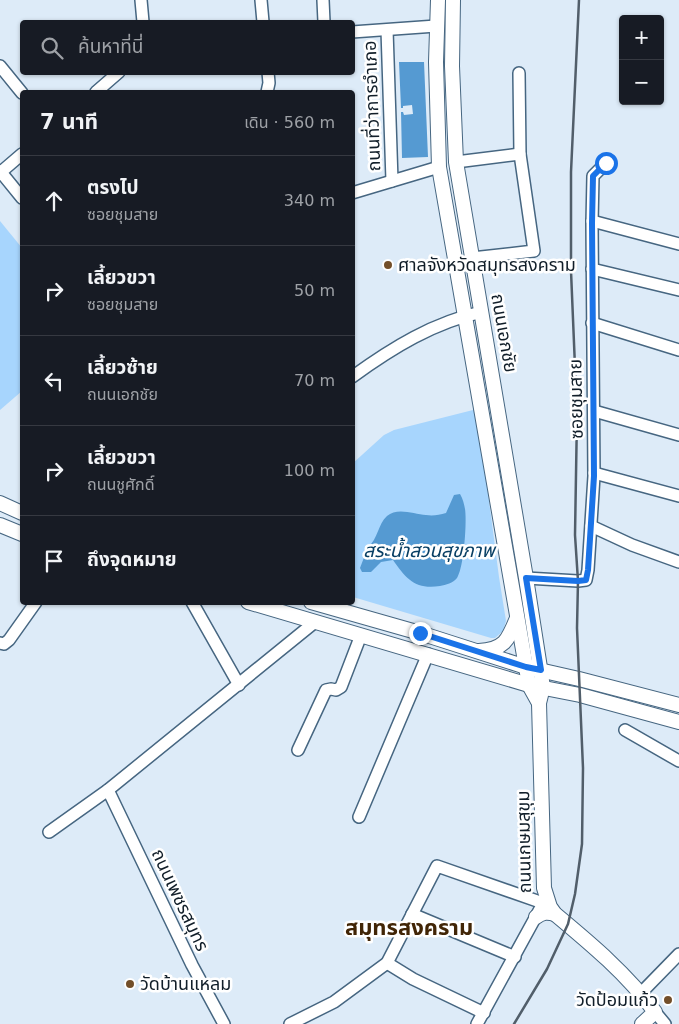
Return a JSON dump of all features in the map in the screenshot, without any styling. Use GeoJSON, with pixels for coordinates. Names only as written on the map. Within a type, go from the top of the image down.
{"type":"FeatureCollection","features":[{"type":"Feature","properties":{"kind":"main road","name":"ถนนเอกชัย"},"geometry":{"type":"LineString","coordinates":[[438,0],[436,26],[436,105],[439,167],[526,667],[536,686]]}},
{"type":"Feature","properties":{"kind":"main road","name":"ถนนเอกชัย"},"geometry":{"type":"LineString","coordinates":[[454,0],[452,66],[456,162],[541,670],[536,686]]}},
{"type":"Feature","properties":{"kind":"main road"},"geometry":{"type":"LineString","coordinates":[[0,503],[20,512]]}},
{"type":"Feature","properties":{"kind":"main road"},"geometry":{"type":"LineString","coordinates":[[0,526],[20,533]]}},
{"type":"Feature","properties":{"kind":"main road"},"geometry":{"type":"LineString","coordinates":[[258,605],[536,686],[679,722]]}},
{"type":"Feature","properties":{"kind":"main road"},"geometry":{"type":"LineString","coordinates":[[322,605],[420,633],[526,667],[679,705]]}},
{"type":"Feature","properties":{"kind":"main road"},"geometry":{"type":"LineString","coordinates":[[476,651],[487,650],[505,644],[517,616]]}},
{"type":"Feature","properties":{"kind":"main road"},"geometry":{"type":"LineString","coordinates":[[420,633],[421,652]]}},
{"type":"Feature","properties":{"kind":"main road","name":"ถนนเกษมสุขุม"},"geometry":{"type":"LineString","coordinates":[[536,686],[539,704],[544,900]]}},
{"type":"Feature","properties":{"kind":"main road"},"geometry":{"type":"LineString","coordinates":[[600,701],[604,686]]}},
{"type":"Feature","properties":{"kind":"main road"},"geometry":{"type":"LineString","coordinates":[[544,900],[555,914],[606,958],[641,993],[655,1012],[642,1024]]}},
{"type":"Feature","properties":{"kind":"main road"},"geometry":{"type":"LineString","coordinates":[[536,917],[542,913],[549,912],[555,914]]}},
{"type":"Feature","properties":{"kind":"street"},"geometry":{"type":"LineString","coordinates":[[141,0],[143,20]]}},
{"type":"Feature","properties":{"kind":"street"},"geometry":{"type":"LineString","coordinates":[[261,0],[263,20]]}},
{"type":"Feature","properties":{"kind":"street"},"geometry":{"type":"LineString","coordinates":[[323,0],[324,20]]}},
{"type":"Feature","properties":{"kind":"street"},"geometry":{"type":"LineString","coordinates":[[355,32],[436,26]]}},
{"type":"Feature","properties":{"kind":"street","name":"ถนนที่ว่าการอำเภอ"},"geometry":{"type":"LineString","coordinates":[[387,30],[392,181]]}},
{"type":"Feature","properties":{"kind":"street"},"geometry":{"type":"LineString","coordinates":[[0,66],[20,91]]}},
{"type":"Feature","properties":{"kind":"street"},"geometry":{"type":"LineString","coordinates":[[472,258],[534,251],[520,154],[519,73]]}},
{"type":"Feature","properties":{"kind":"street"},"geometry":{"type":"LineString","coordinates":[[98,90],[116,75]]}},
{"type":"Feature","properties":{"kind":"street"},"geometry":{"type":"LineString","coordinates":[[267,90],[268,75]]}},
{"type":"Feature","properties":{"kind":"street"},"geometry":{"type":"LineString","coordinates":[[456,162],[520,154]]}},
{"type":"Feature","properties":{"kind":"street"},"geometry":{"type":"LineString","coordinates":[[20,156],[0,172],[20,196]]}},
{"type":"Feature","properties":{"kind":"street","name":"ซอยชุมสาย"},"geometry":{"type":"LineString","coordinates":[[526,578],[586,580],[588,570],[594,473],[593,176],[606,163]]}},
{"type":"Feature","properties":{"kind":"street"},"geometry":{"type":"LineString","coordinates":[[355,192],[439,167]]}},
{"type":"Feature","properties":{"kind":"street"},"geometry":{"type":"LineString","coordinates":[[592,221],[679,244]]}},
{"type":"Feature","properties":{"kind":"street"},"geometry":{"type":"LineString","coordinates":[[592,269],[679,290]]}},
{"type":"Feature","properties":{"kind":"street"},"geometry":{"type":"LineString","coordinates":[[355,375],[409,339],[464,316],[482,312]]}},
{"type":"Feature","properties":{"kind":"street"},"geometry":{"type":"LineString","coordinates":[[592,323],[679,350]]}},
{"type":"Feature","properties":{"kind":"street"},"geometry":{"type":"LineString","coordinates":[[594,411],[679,434]]}},
{"type":"Feature","properties":{"kind":"street"},"geometry":{"type":"LineString","coordinates":[[594,473],[679,495]]}},
{"type":"Feature","properties":{"kind":"street"},"geometry":{"type":"LineString","coordinates":[[592,526],[632,545],[679,562]]}},
{"type":"Feature","properties":{"kind":"street"},"geometry":{"type":"LineString","coordinates":[[0,643],[4,644],[9,640],[34,605]]}},
{"type":"Feature","properties":{"kind":"street"},"geometry":{"type":"LineString","coordinates":[[194,605],[239,685]]}},
{"type":"Feature","properties":{"kind":"street"},"geometry":{"type":"LineString","coordinates":[[49,832],[108,790],[315,622]]}},
{"type":"Feature","properties":{"kind":"street"},"geometry":{"type":"LineString","coordinates":[[298,750],[326,690],[336,690],[341,687],[361,635]]}},
{"type":"Feature","properties":{"kind":"street"},"geometry":{"type":"LineString","coordinates":[[359,817],[421,652]]}},
{"type":"Feature","properties":{"kind":"street"},"geometry":{"type":"LineString","coordinates":[[625,730],[679,761]]}},
{"type":"Feature","properties":{"kind":"street","name":"ถนนเพชรสมุทร"},"geometry":{"type":"LineString","coordinates":[[108,790],[192,966],[224,1024]]}},
{"type":"Feature","properties":{"kind":"street"},"geometry":{"type":"LineString","coordinates":[[296,1023],[334,1002],[387,963],[436,866],[544,900]]}},
{"type":"Feature","properties":{"kind":"street","name":"ถนนเกษมสุขุม"},"geometry":{"type":"LineString","coordinates":[[477,1024],[515,957],[544,900]]}},
{"type":"Feature","properties":{"kind":"street"},"geometry":{"type":"LineString","coordinates":[[412,914],[515,957]]}},
{"type":"Feature","properties":{"kind":"street"},"geometry":{"type":"LineString","coordinates":[[641,993],[679,954]]}},
{"type":"Feature","properties":{"kind":"street"},"geometry":{"type":"LineString","coordinates":[[387,963],[452,999],[484,1013]]}},
{"type":"Feature","properties":{"kind":"street"},"geometry":{"type":"LineString","coordinates":[[655,1012],[665,1024]]}},
{"type":"Feature","properties":{"kind":"shaded area"},"geometry":{"type":"Polygon","coordinates":[[[0,221],[20,246],[20,393],[0,410],[0,221]]]}},
{"type":"Feature","properties":{"kind":"shaded area"},"geometry":{"type":"Polygon","coordinates":[[[477,409],[506,621],[503,631],[495,638],[355,598],[355,461],[384,435],[394,430],[477,409]]]}},
{"type":"Feature","properties":{"kind":"water"},"geometry":{"type":"Polygon","coordinates":[[[399,62],[424,62],[428,157],[402,158],[401,112],[404,115],[413,114],[412,105],[401,108],[399,62]]]}},
{"type":"Feature","properties":{"kind":"water","name":"สระน้ำสวนสุขภาพ"},"geometry":{"type":"Polygon","coordinates":[[[460,494],[466,515],[465,533],[461,565],[455,580],[440,586],[418,585],[402,573],[393,560],[381,562],[371,572],[362,572],[360,568],[368,547],[387,516],[401,511],[431,515],[446,513],[454,495],[460,494]]]}},
{"type":"Feature","properties":{"kind":"railway"},"geometry":{"type":"LineString","coordinates":[[514,1024],[547,969],[568,924],[575,894],[582,844],[583,768],[575,535],[577,415],[571,271],[571,172],[579,0]]}},
{"type":"Feature","properties":{"kind":"place","name":"ศาลจังหวัดสมุทรสงคราม"},"geometry":{"type":"Point","coordinates":[388,265]}},
{"type":"Feature","properties":{"kind":"place","name":"วัดบ้านแหลม"},"geometry":{"type":"Point","coordinates":[130,984]}},
{"type":"Feature","properties":{"kind":"place","name":"วัดป้อมแก้ว"},"geometry":{"type":"Point","coordinates":[668,1000]}},
{"type":"Feature","properties":{"kind":"district","name":"สมุทรสงคราม"},"geometry":{"type":"Point","coordinates":[409,927]}},
{"type":"Feature","properties":{"kind":"route"},"geometry":{"type":"LineString","coordinates":[[420,633],[526,667],[541,670],[526,578],[586,580],[592,526],[594,476],[592,335],[593,176],[606,163]]}}]}
